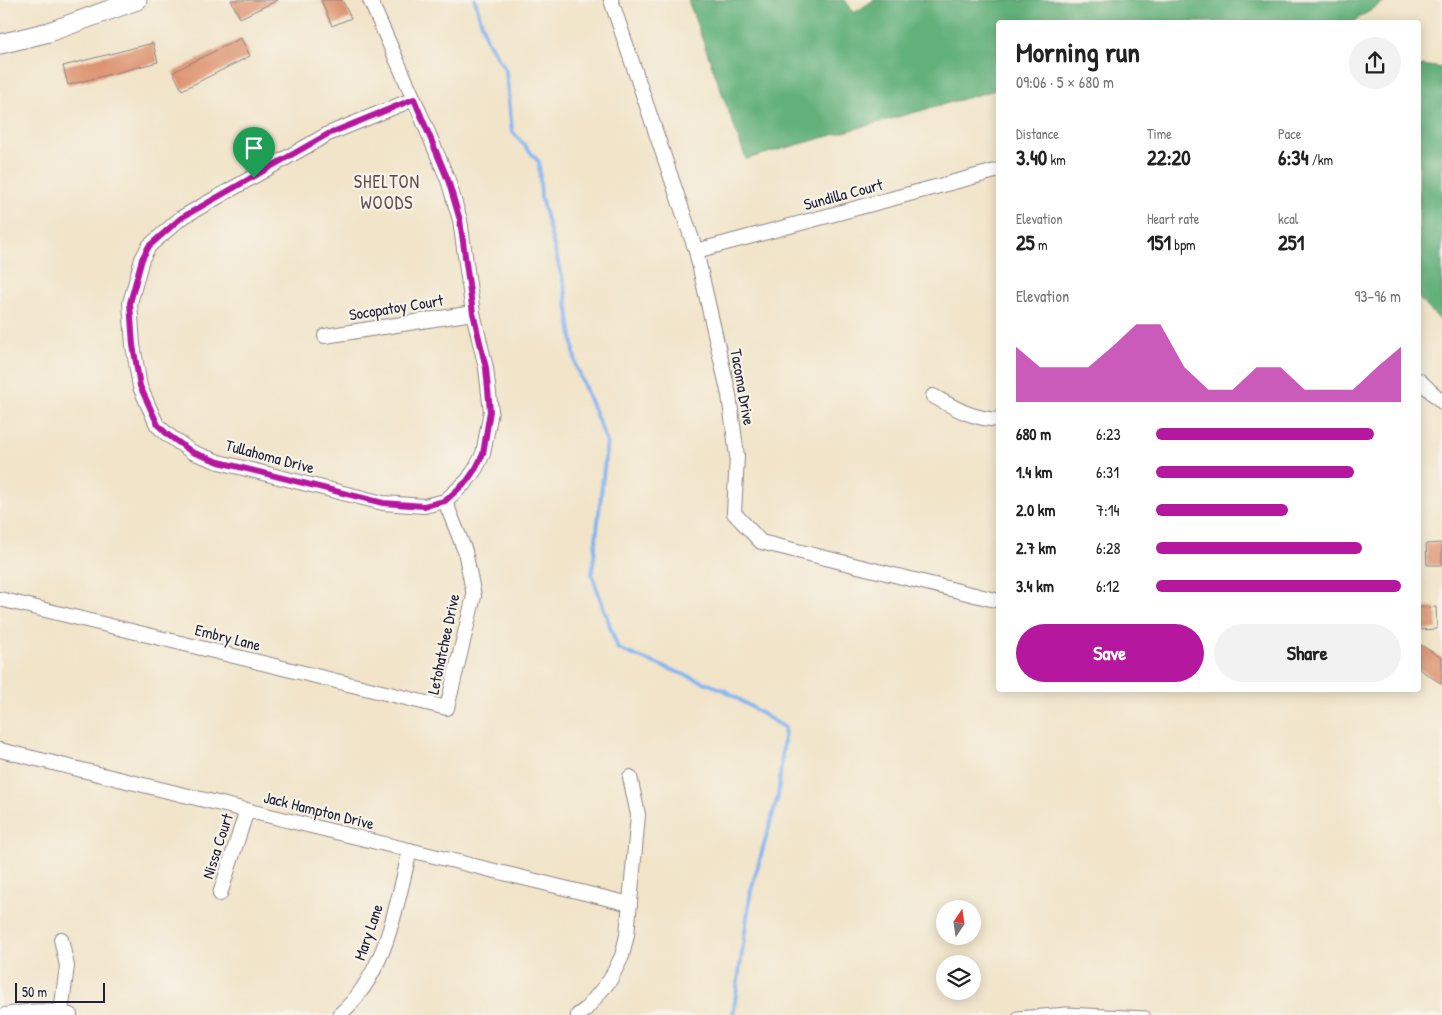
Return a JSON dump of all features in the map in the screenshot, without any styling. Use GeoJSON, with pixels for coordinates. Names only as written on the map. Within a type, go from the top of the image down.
{"type":"FeatureCollection","features":[{"type":"Feature","properties":{"kind":"street"},"geometry":{"type":"LineString","coordinates":[[0,44],[49,32],[137,0]]}},
{"type":"Feature","properties":{"kind":"street"},"geometry":{"type":"LineString","coordinates":[[370,0],[448,180],[460,220],[473,313],[486,368],[490,411],[483,454],[467,481],[445,501]]}},
{"type":"Feature","properties":{"kind":"street","name":"Tacoma Drive"},"geometry":{"type":"LineString","coordinates":[[611,0],[696,251],[729,394],[737,456],[734,512],[761,542],[996,600]]}},
{"type":"Feature","properties":{"kind":"street","name":"Tullahoma Drive"},"geometry":{"type":"LineString","coordinates":[[414,99],[328,134],[181,218],[149,246],[142,259],[130,303],[133,345],[140,386],[158,425],[168,435],[192,452],[219,462],[383,503],[424,506],[445,501]]}},
{"type":"Feature","properties":{"kind":"street","name":"Sundilla Court"},"geometry":{"type":"LineString","coordinates":[[696,251],[996,171]]}},
{"type":"Feature","properties":{"kind":"street","name":"Socopatoy Court"},"geometry":{"type":"LineString","coordinates":[[325,336],[473,313]]}},
{"type":"Feature","properties":{"kind":"street"},"geometry":{"type":"LineString","coordinates":[[1421,382],[1442,402]]}},
{"type":"Feature","properties":{"kind":"street"},"geometry":{"type":"LineString","coordinates":[[933,396],[969,416],[996,420]]}},
{"type":"Feature","properties":{"kind":"street","name":"Letohatchee Drive"},"geometry":{"type":"LineString","coordinates":[[445,501],[465,551],[474,596],[447,708]]}},
{"type":"Feature","properties":{"kind":"street","name":"Embry Lane"},"geometry":{"type":"LineString","coordinates":[[0,599],[447,708]]}},
{"type":"Feature","properties":{"kind":"street","name":"Jack Hampton Drive"},"geometry":{"type":"LineString","coordinates":[[0,750],[630,904]]}},
{"type":"Feature","properties":{"kind":"street"},"geometry":{"type":"LineString","coordinates":[[578,1015],[586,1009],[610,980],[622,956],[627,935],[638,815],[630,777]]}},
{"type":"Feature","properties":{"kind":"street","name":"Nissa Court"},"geometry":{"type":"LineString","coordinates":[[220,894],[247,810]]}},
{"type":"Feature","properties":{"kind":"street","name":"Mary Lane"},"geometry":{"type":"LineString","coordinates":[[339,1015],[348,1007],[372,974],[388,935],[410,850]]}},
{"type":"Feature","properties":{"kind":"street"},"geometry":{"type":"LineString","coordinates":[[5,1015],[28,1011],[66,1014],[67,966],[61,939]]}},
{"type":"Feature","properties":{"kind":"lane"},"geometry":{"type":"LineString","coordinates":[[1017,1015],[1067,1011],[1146,1015]]}},
{"type":"Feature","properties":{"kind":"green space"},"geometry":{"type":"Polygon","coordinates":[[[688,0],[845,0],[854,13],[874,0],[1386,0],[1356,20],[996,20],[996,90],[746,159],[688,0]]]}},
{"type":"Feature","properties":{"kind":"green space"},"geometry":{"type":"Polygon","coordinates":[[[1421,66],[1442,68],[1442,322],[1421,301],[1421,66]]]}},
{"type":"Feature","properties":{"kind":"building"},"geometry":{"type":"Polygon","coordinates":[[[231,0],[278,0],[240,18],[231,0]]]}},
{"type":"Feature","properties":{"kind":"building"},"geometry":{"type":"Polygon","coordinates":[[[321,0],[342,0],[351,18],[332,26],[321,0]]]}},
{"type":"Feature","properties":{"kind":"building"},"geometry":{"type":"Polygon","coordinates":[[[241,38],[250,56],[182,90],[173,72],[241,38]]]}},
{"type":"Feature","properties":{"kind":"building"},"geometry":{"type":"Polygon","coordinates":[[[153,43],[158,62],[68,85],[63,66],[153,43]]]}},
{"type":"Feature","properties":{"kind":"building"},"geometry":{"type":"Polygon","coordinates":[[[1442,543],[1442,565],[1427,565],[1426,544],[1442,543]]]}},
{"type":"Feature","properties":{"kind":"building"},"geometry":{"type":"Polygon","coordinates":[[[1436,607],[1437,629],[1421,630],[1421,608],[1436,607]]]}},
{"type":"Feature","properties":{"kind":"building"},"geometry":{"type":"Polygon","coordinates":[[[1421,645],[1442,658],[1442,684],[1421,670],[1421,645]]]}},
{"type":"Feature","properties":{"kind":"waterway"},"geometry":{"type":"LineString","coordinates":[[475,0],[486,38],[506,71],[512,131],[539,162],[541,197],[565,288],[576,366],[607,442],[592,575],[618,649],[724,690],[785,728],[778,796],[751,890],[733,1015]]}},
{"type":"Feature","properties":{"kind":"district","name":"SHELTON WOODS"},"geometry":{"type":"Point","coordinates":[387,191]}},
{"type":"Feature","properties":{"kind":"route"},"geometry":{"type":"LineString","coordinates":[[414,99],[448,180],[460,220],[473,313],[486,368],[490,411],[483,454],[467,481],[445,501],[424,506],[383,503],[260,473],[219,462],[192,452],[168,435],[158,425],[140,386],[133,345],[130,303],[142,259],[149,246],[181,218],[254,178],[328,134],[414,99]]}}]}
